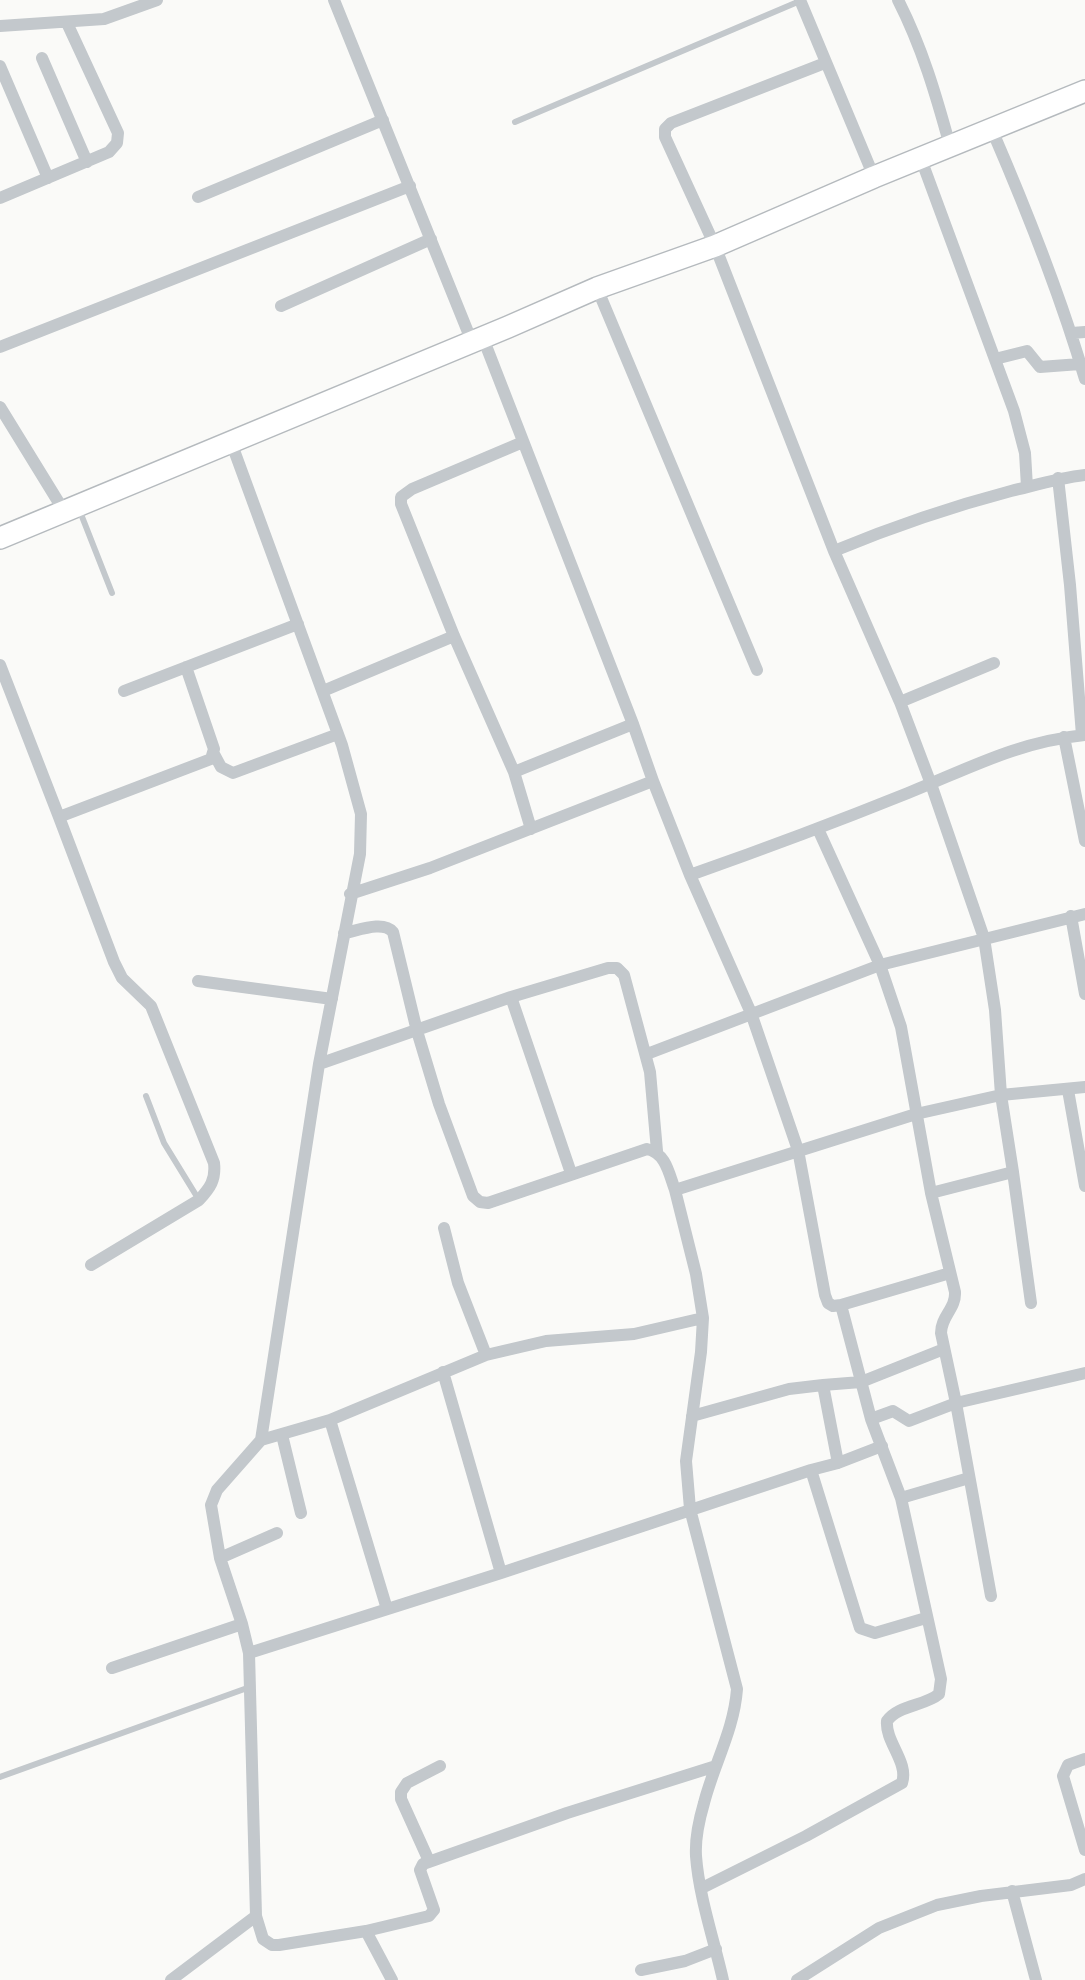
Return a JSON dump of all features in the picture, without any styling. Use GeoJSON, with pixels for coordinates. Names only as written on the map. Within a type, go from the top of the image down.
{"type":"FeatureCollection","features":[{"type":"Feature","properties":{"kind":"main road"},"geometry":{"type":"LineString","coordinates":[[0,538],[478,340],[597,288],[715,246],[874,177],[1085,91]]}},
{"type":"Feature","properties":{"kind":"street"},"geometry":{"type":"LineString","coordinates":[[0,26],[67,23],[104,19],[157,0]]}},
{"type":"Feature","properties":{"kind":"street"},"geometry":{"type":"LineString","coordinates":[[334,0],[431,239],[523,442],[690,875],[751,1013],[798,1150],[828,1303],[833,1306],[841,1305],[950,1273]]}},
{"type":"Feature","properties":{"kind":"street"},"geometry":{"type":"LineString","coordinates":[[800,0],[874,177]]}},
{"type":"Feature","properties":{"kind":"street"},"geometry":{"type":"LineString","coordinates":[[898,0],[925,60],[950,146]]}},
{"type":"Feature","properties":{"kind":"street"},"geometry":{"type":"LineString","coordinates":[[0,198],[109,152],[117,143],[118,133],[67,23]]}},
{"type":"Feature","properties":{"kind":"street"},"geometry":{"type":"LineString","coordinates":[[42,58],[86,162]]}},
{"type":"Feature","properties":{"kind":"street"},"geometry":{"type":"LineString","coordinates":[[825,63],[671,123],[665,129],[665,137],[715,246],[834,550],[900,702],[931,784],[984,938],[995,1010],[1001,1096],[1031,1303]]}},
{"type":"Feature","properties":{"kind":"street"},"geometry":{"type":"LineString","coordinates":[[0,66],[48,178]]}},
{"type":"Feature","properties":{"kind":"street"},"geometry":{"type":"LineString","coordinates":[[198,197],[383,120]]}},
{"type":"Feature","properties":{"kind":"street"},"geometry":{"type":"LineString","coordinates":[[992,130],[1022,201],[1072,333],[1085,379]]}},
{"type":"Feature","properties":{"kind":"street"},"geometry":{"type":"LineString","coordinates":[[921,159],[1014,411],[1025,453],[1027,487]]}},
{"type":"Feature","properties":{"kind":"street"},"geometry":{"type":"LineString","coordinates":[[0,347],[410,186]]}},
{"type":"Feature","properties":{"kind":"street"},"geometry":{"type":"LineString","coordinates":[[281,306],[431,239]]}},
{"type":"Feature","properties":{"kind":"street"},"geometry":{"type":"LineString","coordinates":[[597,288],[757,670]]}},
{"type":"Feature","properties":{"kind":"street"},"geometry":{"type":"LineString","coordinates":[[1072,333],[1085,332]]}},
{"type":"Feature","properties":{"kind":"street"},"geometry":{"type":"LineString","coordinates":[[995,359],[1026,351],[1040,367],[1080,364]]}},
{"type":"Feature","properties":{"kind":"street"},"geometry":{"type":"LineString","coordinates":[[0,407],[70,509]]}},
{"type":"Feature","properties":{"kind":"street"},"geometry":{"type":"LineString","coordinates":[[231,442],[270,541],[338,734],[353,781],[360,814],[360,854],[350,894],[319,1064],[261,1440],[212,1498],[212,1512],[220,1558],[242,1624],[249,1653],[252,1687],[256,1916],[263,1939],[272,1945],[366,1931],[429,1916],[432,1913],[433,1906],[420,1870],[421,1866],[428,1862],[567,1813],[716,1766]]}},
{"type":"Feature","properties":{"kind":"street"},"geometry":{"type":"LineString","coordinates":[[523,442],[412,489],[401,497],[401,504],[454,636],[514,772],[531,830]]}},
{"type":"Feature","properties":{"kind":"street"},"geometry":{"type":"LineString","coordinates":[[834,550],[906,522],[1058,478],[1085,475]]}},
{"type":"Feature","properties":{"kind":"street"},"geometry":{"type":"LineString","coordinates":[[690,875],[818,829],[931,784],[988,758],[1064,737],[1084,735],[1080,664],[1058,478]]}},
{"type":"Feature","properties":{"kind":"street"},"geometry":{"type":"LineString","coordinates":[[124,691],[298,624]]}},
{"type":"Feature","properties":{"kind":"street"},"geometry":{"type":"LineString","coordinates":[[323,691],[454,636]]}},
{"type":"Feature","properties":{"kind":"street"},"geometry":{"type":"LineString","coordinates":[[900,702],[994,663]]}},
{"type":"Feature","properties":{"kind":"street"},"geometry":{"type":"LineString","coordinates":[[0,665],[114,962],[122,978],[151,1006],[214,1164],[216,1175],[211,1187],[199,1200],[91,1265]]}},
{"type":"Feature","properties":{"kind":"street"},"geometry":{"type":"LineString","coordinates":[[186,667],[214,749],[214,754],[221,767],[233,773],[338,734]]}},
{"type":"Feature","properties":{"kind":"street"},"geometry":{"type":"LineString","coordinates":[[514,772],[633,724]]}},
{"type":"Feature","properties":{"kind":"street"},"geometry":{"type":"LineString","coordinates":[[1064,737],[1085,841]]}},
{"type":"Feature","properties":{"kind":"street"},"geometry":{"type":"LineString","coordinates":[[59,818],[206,762],[214,754]]}},
{"type":"Feature","properties":{"kind":"street"},"geometry":{"type":"LineString","coordinates":[[350,894],[430,868],[653,781]]}},
{"type":"Feature","properties":{"kind":"street"},"geometry":{"type":"LineString","coordinates":[[818,829],[880,965],[901,1027],[910,1064],[916,1114],[955,1301],[941,1325],[944,1349],[956,1403],[968,1478],[991,1596]]}},
{"type":"Feature","properties":{"kind":"street"},"geometry":{"type":"LineString","coordinates":[[647,1054],[880,965],[1085,914]]}},
{"type":"Feature","properties":{"kind":"street"},"geometry":{"type":"LineString","coordinates":[[1071,916],[1085,994]]}},
{"type":"Feature","properties":{"kind":"street"},"geometry":{"type":"LineString","coordinates":[[344,933],[380,926],[390,928],[393,932],[417,1031],[439,1104],[473,1196],[480,1202],[488,1203],[570,1173],[647,1149],[657,1151]]}},
{"type":"Feature","properties":{"kind":"street"},"geometry":{"type":"LineString","coordinates":[[319,1064],[511,997],[608,968],[618,968],[624,975],[647,1054],[657,1151],[662,1157],[676,1190],[696,1274],[703,1318],[702,1352],[686,1461],[690,1510],[737,1689],[736,1711],[731,1730],[704,1802],[696,1842],[696,1857],[723,1980]]}},
{"type":"Feature","properties":{"kind":"street"},"geometry":{"type":"LineString","coordinates":[[198,981],[332,998]]}},
{"type":"Feature","properties":{"kind":"street"},"geometry":{"type":"LineString","coordinates":[[511,997],[570,1173]]}},
{"type":"Feature","properties":{"kind":"street"},"geometry":{"type":"LineString","coordinates":[[676,1190],[916,1114],[1001,1096],[1085,1087]]}},
{"type":"Feature","properties":{"kind":"street"},"geometry":{"type":"LineString","coordinates":[[1068,1090],[1085,1186]]}},
{"type":"Feature","properties":{"kind":"street"},"geometry":{"type":"LineString","coordinates":[[931,1193],[1013,1172]]}},
{"type":"Feature","properties":{"kind":"street"},"geometry":{"type":"LineString","coordinates":[[444,1228],[458,1283],[486,1355]]}},
{"type":"Feature","properties":{"kind":"street"},"geometry":{"type":"LineString","coordinates":[[702,1888],[806,1836],[902,1783],[904,1771],[888,1730],[887,1721],[896,1713],[933,1699],[939,1694],[941,1688],[941,1679],[901,1498],[871,1419],[841,1305]]}},
{"type":"Feature","properties":{"kind":"street"},"geometry":{"type":"LineString","coordinates":[[261,1440],[330,1420],[486,1355],[546,1341],[634,1334],[703,1318]]}},
{"type":"Feature","properties":{"kind":"street"},"geometry":{"type":"LineString","coordinates":[[692,1416],[789,1389],[861,1382],[944,1349]]}},
{"type":"Feature","properties":{"kind":"street"},"geometry":{"type":"LineString","coordinates":[[443,1372],[501,1573]]}},
{"type":"Feature","properties":{"kind":"street"},"geometry":{"type":"LineString","coordinates":[[871,1419],[893,1411],[908,1421],[956,1403],[1085,1373]]}},
{"type":"Feature","properties":{"kind":"street"},"geometry":{"type":"LineString","coordinates":[[823,1386],[838,1463]]}},
{"type":"Feature","properties":{"kind":"street"},"geometry":{"type":"LineString","coordinates":[[330,1420],[387,1609]]}},
{"type":"Feature","properties":{"kind":"street"},"geometry":{"type":"LineString","coordinates":[[282,1435],[301,1513]]}},
{"type":"Feature","properties":{"kind":"street"},"geometry":{"type":"LineString","coordinates":[[249,1653],[501,1573],[811,1470],[838,1463],[882,1446]]}},
{"type":"Feature","properties":{"kind":"street"},"geometry":{"type":"LineString","coordinates":[[811,1470],[860,1628],[875,1633],[926,1618]]}},
{"type":"Feature","properties":{"kind":"street"},"geometry":{"type":"LineString","coordinates":[[901,1498],[968,1478]]}},
{"type":"Feature","properties":{"kind":"street"},"geometry":{"type":"LineString","coordinates":[[220,1558],[278,1533]]}},
{"type":"Feature","properties":{"kind":"street"},"geometry":{"type":"LineString","coordinates":[[112,1668],[242,1624]]}},
{"type":"Feature","properties":{"kind":"street"},"geometry":{"type":"LineString","coordinates":[[1085,1759],[1068,1766],[1063,1776],[1085,1850]]}},
{"type":"Feature","properties":{"kind":"street"},"geometry":{"type":"LineString","coordinates":[[428,1862],[401,1798],[401,1792],[407,1783],[440,1766]]}},
{"type":"Feature","properties":{"kind":"street"},"geometry":{"type":"LineString","coordinates":[[797,1980],[879,1928],[902,1918],[937,1906],[1012,1891],[1070,1885],[1085,1879]]}},
{"type":"Feature","properties":{"kind":"street"},"geometry":{"type":"LineString","coordinates":[[1012,1891],[1036,1980]]}},
{"type":"Feature","properties":{"kind":"street"},"geometry":{"type":"LineString","coordinates":[[171,1980],[256,1916]]}},
{"type":"Feature","properties":{"kind":"street"},"geometry":{"type":"LineString","coordinates":[[366,1931],[392,1980]]}},
{"type":"Feature","properties":{"kind":"street"},"geometry":{"type":"LineString","coordinates":[[641,1970],[685,1961],[716,1949]]}},
{"type":"Feature","properties":{"kind":"lane"},"geometry":{"type":"LineString","coordinates":[[514,122],[800,0]]}},
{"type":"Feature","properties":{"kind":"lane"},"geometry":{"type":"LineString","coordinates":[[70,509],[112,593]]}},
{"type":"Feature","properties":{"kind":"lane"},"geometry":{"type":"LineString","coordinates":[[146,1096],[171,1156],[199,1200]]}},
{"type":"Feature","properties":{"kind":"lane"},"geometry":{"type":"LineString","coordinates":[[0,1777],[252,1687]]}}]}
